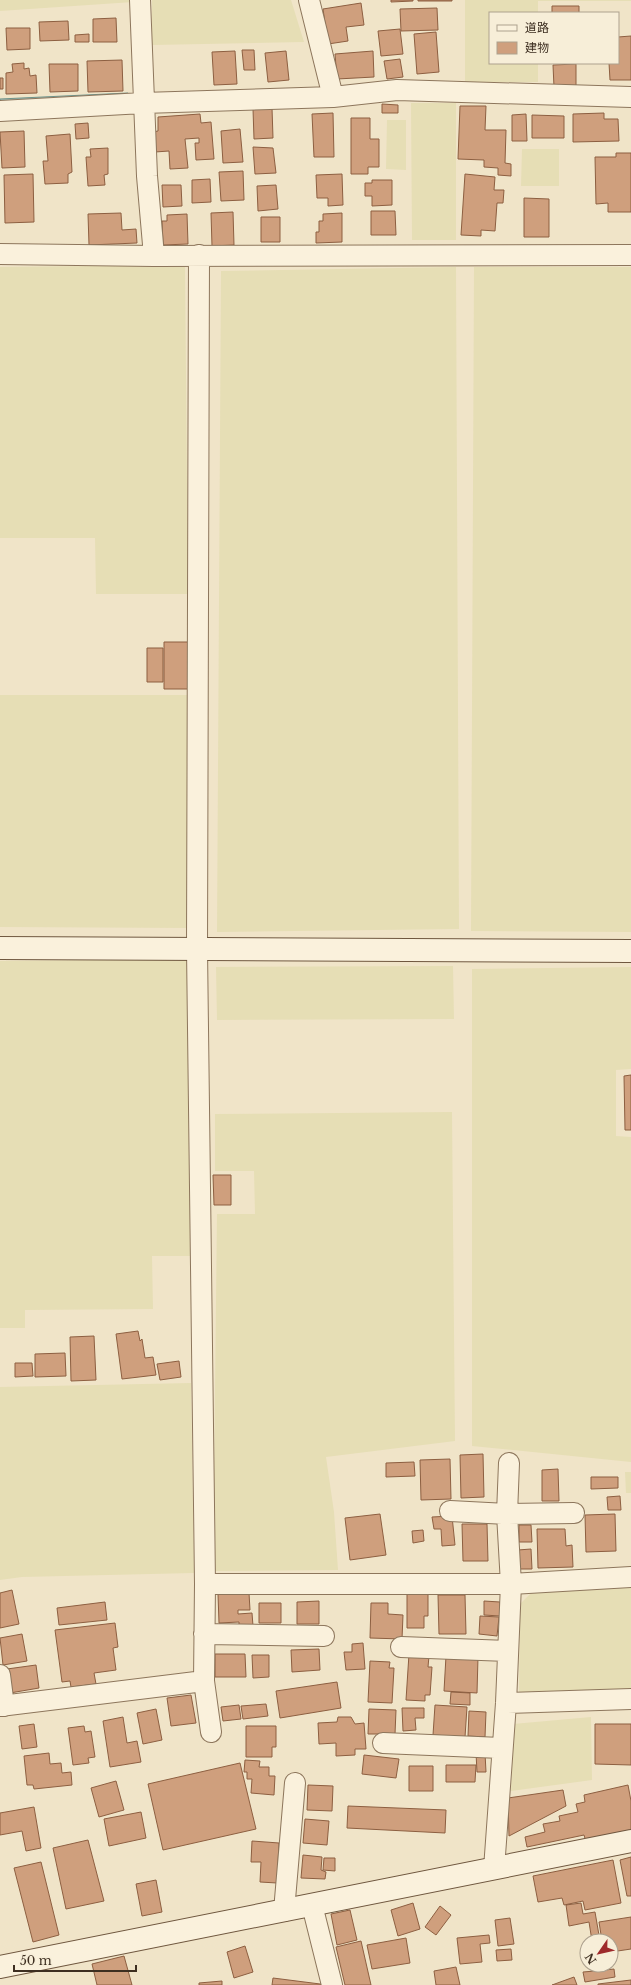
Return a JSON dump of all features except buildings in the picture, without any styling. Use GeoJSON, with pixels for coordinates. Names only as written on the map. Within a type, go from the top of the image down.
{"type":"FeatureCollection","features":[{"type":"Feature","properties":{"kind":"street"},"geometry":{"type":"LineString","coordinates":[[140,0],[144,103],[154,256]]}},
{"type":"Feature","properties":{"kind":"street"},"geometry":{"type":"LineString","coordinates":[[309,0],[333,96]]}},
{"type":"Feature","properties":{"kind":"street"},"geometry":{"type":"LineString","coordinates":[[0,111],[144,103],[333,96],[397,90],[631,97]]}},
{"type":"Feature","properties":{"kind":"street"},"geometry":{"type":"LineString","coordinates":[[0,254],[154,256],[631,254]]}},
{"type":"Feature","properties":{"kind":"street"},"geometry":{"type":"LineString","coordinates":[[199,255],[197,950],[205,1584],[204,1681],[210,1732]]}},
{"type":"Feature","properties":{"kind":"street"},"geometry":{"type":"LineString","coordinates":[[0,948],[631,951]]}},
{"type":"Feature","properties":{"kind":"street"},"geometry":{"type":"LineString","coordinates":[[494,1869],[501,1748],[506,1702],[511,1584],[507,1514],[509,1463]]}},
{"type":"Feature","properties":{"kind":"street"},"geometry":{"type":"LineString","coordinates":[[450,1511],[507,1514],[574,1513]]}},
{"type":"Feature","properties":{"kind":"street"},"geometry":{"type":"LineString","coordinates":[[205,1584],[511,1584],[631,1577]]}},
{"type":"Feature","properties":{"kind":"street"},"geometry":{"type":"LineString","coordinates":[[204,1634],[324,1636]]}},
{"type":"Feature","properties":{"kind":"street"},"geometry":{"type":"LineString","coordinates":[[401,1647],[508,1651]]}},
{"type":"Feature","properties":{"kind":"street"},"geometry":{"type":"LineString","coordinates":[[0,1674],[2,1706],[204,1681]]}},
{"type":"Feature","properties":{"kind":"street"},"geometry":{"type":"LineString","coordinates":[[506,1702],[631,1699]]}},
{"type":"Feature","properties":{"kind":"street"},"geometry":{"type":"LineString","coordinates":[[383,1743],[501,1748]]}},
{"type":"Feature","properties":{"kind":"street"},"geometry":{"type":"LineString","coordinates":[[284,1911],[295,1784]]}},
{"type":"Feature","properties":{"kind":"street"},"geometry":{"type":"LineString","coordinates":[[0,1967],[631,1841]]}},
{"type":"Feature","properties":{"kind":"street"},"geometry":{"type":"LineString","coordinates":[[312,1905],[332,1985]]}},
{"type":"Feature","properties":{"kind":"shaded area"},"geometry":{"type":"Polygon","coordinates":[[[0,0],[133,0],[133,2],[0,11],[0,0]]]}},
{"type":"Feature","properties":{"kind":"shaded area"},"geometry":{"type":"Polygon","coordinates":[[[152,0],[291,0],[304,42],[152,45],[152,0]]]}},
{"type":"Feature","properties":{"kind":"shaded area"},"geometry":{"type":"Polygon","coordinates":[[[465,0],[631,0],[538,1],[538,12],[489,12],[489,64],[538,64],[538,82],[465,82],[465,0]]]}},
{"type":"Feature","properties":{"kind":"shaded area"},"geometry":{"type":"Polygon","coordinates":[[[411,103],[456,103],[456,240],[412,240],[411,103]]]}},
{"type":"Feature","properties":{"kind":"shaded area"},"geometry":{"type":"Polygon","coordinates":[[[387,120],[406,120],[406,170],[386,169],[387,120]]]}},
{"type":"Feature","properties":{"kind":"shaded area"},"geometry":{"type":"Polygon","coordinates":[[[522,149],[559,149],[559,186],[521,186],[522,149]]]}},
{"type":"Feature","properties":{"kind":"shaded area"},"geometry":{"type":"Polygon","coordinates":[[[185,265],[188,594],[96,594],[95,538],[0,538],[0,267],[185,265]]]}},
{"type":"Feature","properties":{"kind":"shaded area"},"geometry":{"type":"Polygon","coordinates":[[[456,267],[459,929],[217,932],[221,271],[456,267]]]}},
{"type":"Feature","properties":{"kind":"shaded area"},"geometry":{"type":"Polygon","coordinates":[[[474,267],[631,267],[631,932],[471,931],[474,267]]]}},
{"type":"Feature","properties":{"kind":"shaded area"},"geometry":{"type":"Polygon","coordinates":[[[0,695],[188,695],[188,928],[0,927],[0,695]]]}},
{"type":"Feature","properties":{"kind":"shaded area"},"geometry":{"type":"Polygon","coordinates":[[[190,959],[194,1256],[152,1256],[153,1309],[25,1310],[25,1328],[0,1328],[0,961],[190,959]]]}},
{"type":"Feature","properties":{"kind":"shaded area"},"geometry":{"type":"Polygon","coordinates":[[[453,966],[454,1019],[217,1020],[216,967],[453,966]]]}},
{"type":"Feature","properties":{"kind":"shaded area"},"geometry":{"type":"Polygon","coordinates":[[[631,967],[631,1069],[616,1070],[616,1136],[631,1137],[631,1462],[472,1446],[472,969],[631,967]]]}},
{"type":"Feature","properties":{"kind":"shaded area"},"geometry":{"type":"Polygon","coordinates":[[[452,1112],[455,1441],[326,1457],[334,1512],[338,1570],[213,1571],[217,1214],[255,1214],[254,1171],[215,1171],[215,1114],[452,1112]]]}},
{"type":"Feature","properties":{"kind":"shaded area"},"geometry":{"type":"Polygon","coordinates":[[[191,1383],[194,1573],[22,1577],[0,1580],[0,1387],[191,1383]]]}},
{"type":"Feature","properties":{"kind":"shaded area"},"geometry":{"type":"Polygon","coordinates":[[[625,1472],[631,1472],[631,1493],[626,1493],[625,1472]]]}},
{"type":"Feature","properties":{"kind":"shaded area"},"geometry":{"type":"Polygon","coordinates":[[[631,1587],[631,1689],[519,1694],[520,1604],[532,1592],[631,1587]]]}},
{"type":"Feature","properties":{"kind":"shaded area"},"geometry":{"type":"Polygon","coordinates":[[[591,1717],[592,1780],[511,1791],[513,1724],[591,1717]]]}},
{"type":"Feature","properties":{"kind":"water"},"geometry":{"type":"Polygon","coordinates":[[[128,93],[128,98],[0,105],[0,99],[128,93]]]}}]}
